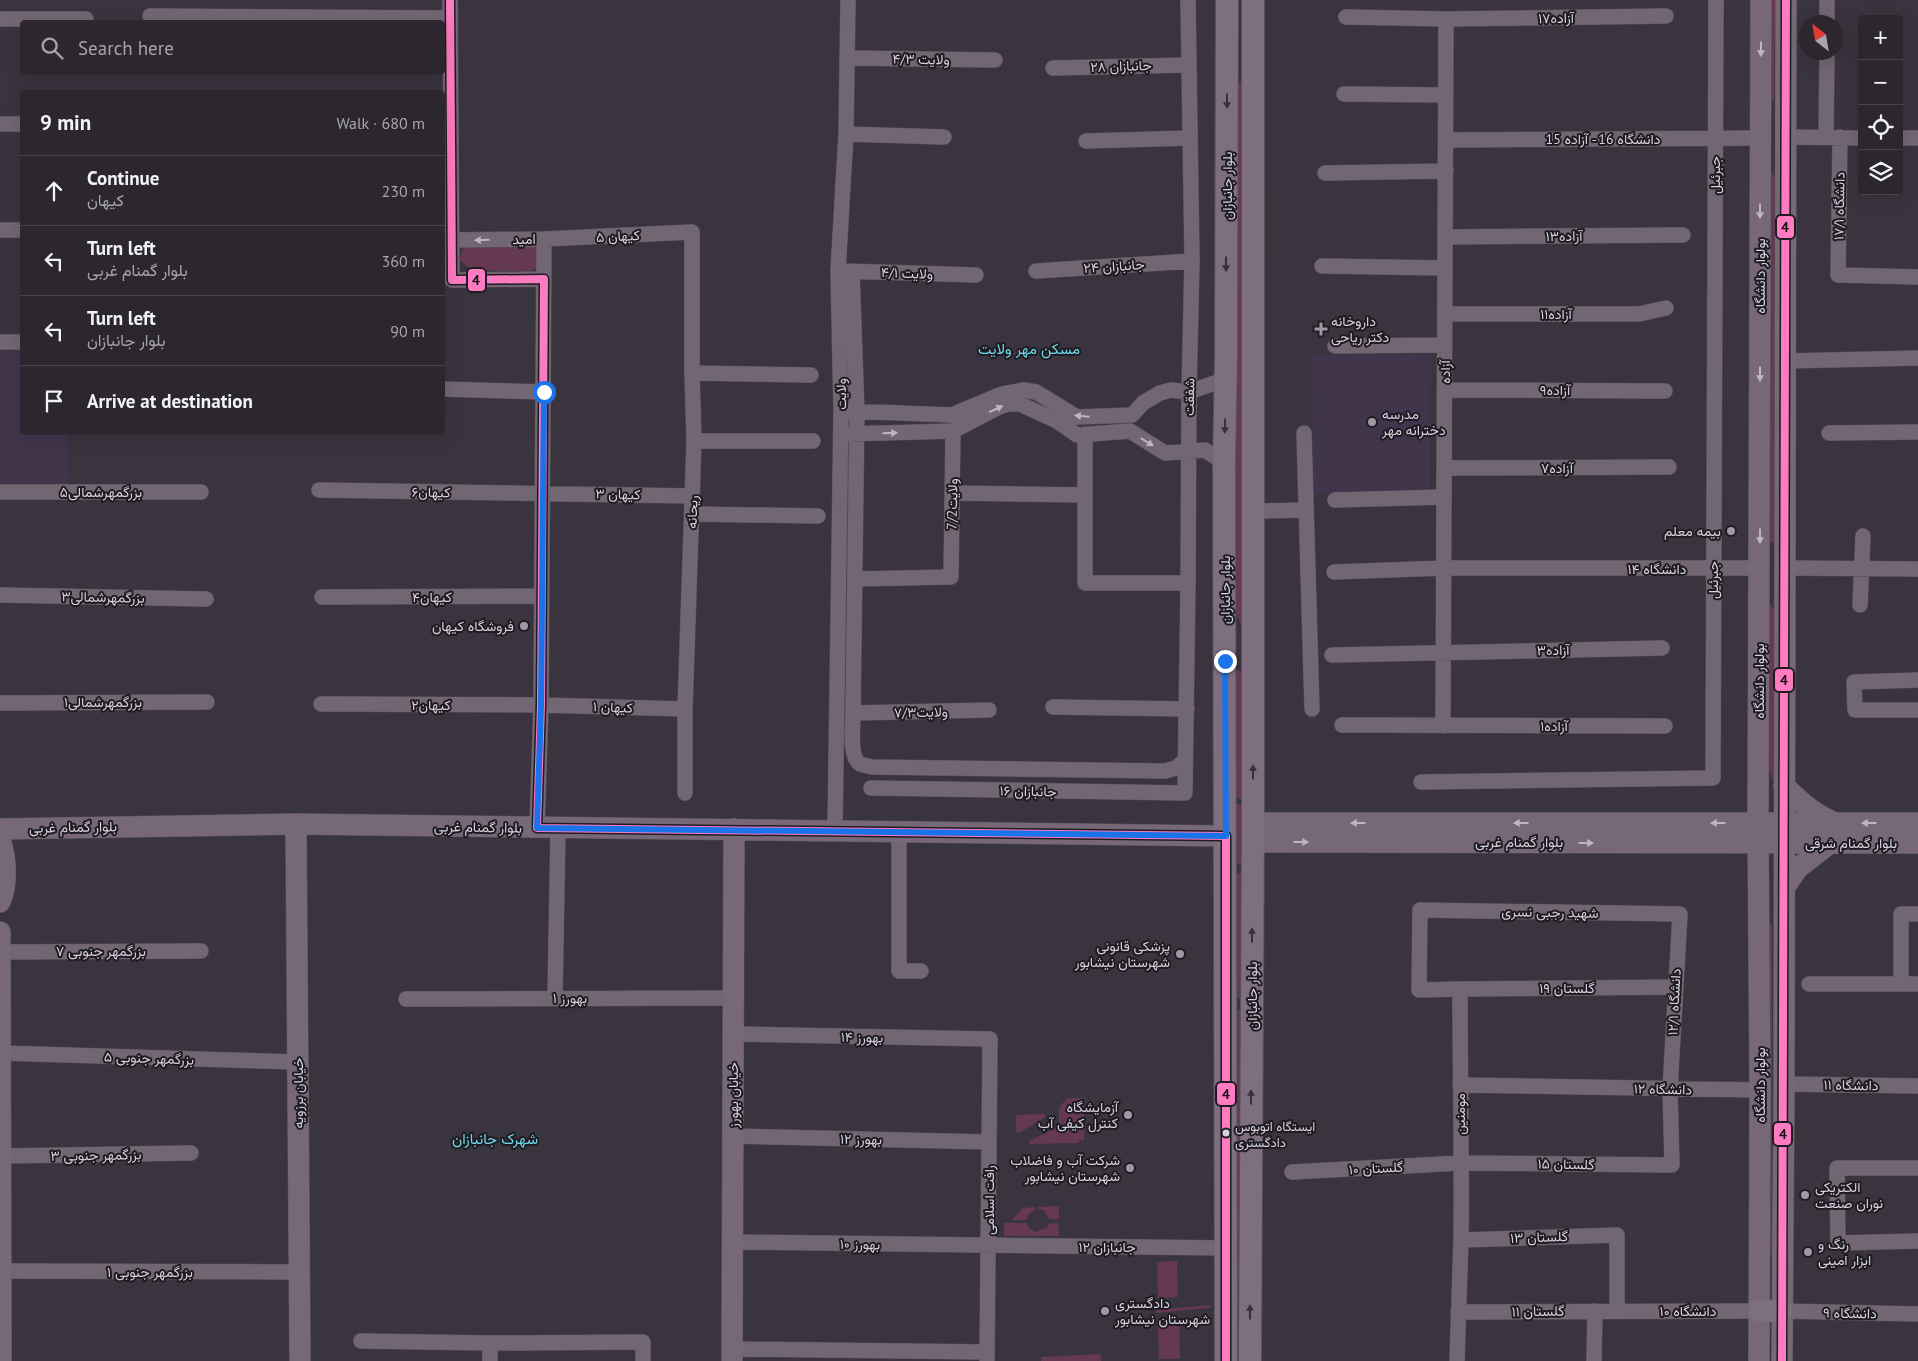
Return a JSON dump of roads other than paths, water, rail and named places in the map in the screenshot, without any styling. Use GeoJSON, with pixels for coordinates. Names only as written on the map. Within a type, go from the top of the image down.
{"type":"FeatureCollection","features":[{"type":"Feature","properties":{"kind":"main road","name":"بلوار جانبازان"},"geometry":{"type":"LineString","coordinates":[[1226,1361],[1224,464],[1227,0]]}},
{"type":"Feature","properties":{"kind":"main road","name":"بلوار جانبازان"},"geometry":{"type":"LineString","coordinates":[[1250,1361],[1252,996],[1264,832],[1252,660],[1254,0]]}},
{"type":"Feature","properties":{"kind":"main road","name":"بولوار دانشگاه"},"geometry":{"type":"LineString","coordinates":[[1758,1361],[1761,0]]}},
{"type":"Feature","properties":{"kind":"main road","name":"بولوار دانشگاه"},"geometry":{"type":"LineString","coordinates":[[1782,1361],[1786,0]]}},
{"type":"Feature","properties":{"kind":"main road"},"geometry":{"type":"LineString","coordinates":[[1227,69],[1253,70]]}},
{"type":"Feature","properties":{"kind":"main road"},"geometry":{"type":"LineString","coordinates":[[1225,661],[1252,660]]}},
{"type":"Feature","properties":{"kind":"main road"},"geometry":{"type":"LineString","coordinates":[[1784,786],[1819,817],[1833,833],[1798,868],[1784,888]]}},
{"type":"Feature","properties":{"kind":"main road","name":"بلوار گمنام شرقی"},"geometry":{"type":"LineString","coordinates":[[1784,834],[1833,833],[1918,823]]}},
{"type":"Feature","properties":{"kind":"main road","name":"بلوار گمنام غربی"},"geometry":{"type":"LineString","coordinates":[[0,828],[296,824],[1226,836]]}},
{"type":"Feature","properties":{"kind":"main road","name":"خیابان برزویه"},"geometry":{"type":"LineString","coordinates":[[296,824],[300,1361]]}},
{"type":"Feature","properties":{"kind":"main road","name":"خیابان بهورز"},"geometry":{"type":"LineString","coordinates":[[732,1355],[734,829]]}},
{"type":"Feature","properties":{"kind":"main road","name":"بلوار گمنام غربی"},"geometry":{"type":"LineString","coordinates":[[1264,832],[1784,834]]}},
{"type":"Feature","properties":{"kind":"main road","name":"بلوار گمنام شرقی"},"geometry":{"type":"LineString","coordinates":[[1833,833],[1918,843]]}},
{"type":"Feature","properties":{"kind":"main road"},"geometry":{"type":"LineString","coordinates":[[0,839],[4,850],[5,869],[0,902]]}},
{"type":"Feature","properties":{"kind":"main road"},"geometry":{"type":"LineString","coordinates":[[1,942],[1,1361]]}},
{"type":"Feature","properties":{"kind":"main road"},"geometry":{"type":"LineString","coordinates":[[1226,997],[1234,1003],[1244,1004],[1252,996]]}},
{"type":"Feature","properties":{"kind":"main road"},"geometry":{"type":"LineString","coordinates":[[1759,1311],[1781,1311]]}},
{"type":"Feature","properties":{"kind":"street"},"geometry":{"type":"LineString","coordinates":[[450,0],[447,126],[452,280],[544,278]]}},
{"type":"Feature","properties":{"kind":"street","name":"ولایت"},"geometry":{"type":"LineString","coordinates":[[835,831],[848,0]]}},
{"type":"Feature","properties":{"kind":"street","name":"شفقت"},"geometry":{"type":"LineString","coordinates":[[1184,793],[1192,261],[1188,0]]}},
{"type":"Feature","properties":{"kind":"street","name":"جبرئیل"},"geometry":{"type":"LineString","coordinates":[[1421,782],[1713,778],[1716,0]]}},
{"type":"Feature","properties":{"kind":"street"},"geometry":{"type":"LineString","coordinates":[[1827,0],[1827,15]]}},
{"type":"Feature","properties":{"kind":"street"},"geometry":{"type":"LineString","coordinates":[[150,16],[450,18]]}},
{"type":"Feature","properties":{"kind":"street","name":"آزاده۱۷"},"geometry":{"type":"LineString","coordinates":[[1346,17],[1446,19],[1666,16]]}},
{"type":"Feature","properties":{"kind":"street"},"geometry":{"type":"LineString","coordinates":[[0,19],[86,19]]}},
{"type":"Feature","properties":{"kind":"street","name":"آزاده"},"geometry":{"type":"LineString","coordinates":[[1443,726],[1446,19]]}},
{"type":"Feature","properties":{"kind":"street","name":"ولایت ۴/۳"},"geometry":{"type":"LineString","coordinates":[[847,58],[995,60]]}},
{"type":"Feature","properties":{"kind":"street","name":"دانشگاه ۱۷/۱"},"geometry":{"type":"LineString","coordinates":[[1828,60],[1833,137],[1838,275],[1918,276]]}},
{"type":"Feature","properties":{"kind":"street","name":"جانبازان ۲۸"},"geometry":{"type":"LineString","coordinates":[[1052,68],[1189,64]]}},
{"type":"Feature","properties":{"kind":"street"},"geometry":{"type":"LineString","coordinates":[[1344,94],[1446,95]]}},
{"type":"Feature","properties":{"kind":"street"},"geometry":{"type":"LineString","coordinates":[[0,124],[20,124]]}},
{"type":"Feature","properties":{"kind":"street"},"geometry":{"type":"LineString","coordinates":[[846,134],[944,137]]}},
{"type":"Feature","properties":{"kind":"street"},"geometry":{"type":"LineString","coordinates":[[1786,137],[1858,138]]}},
{"type":"Feature","properties":{"kind":"street"},"geometry":{"type":"LineString","coordinates":[[1086,141],[1190,138]]}},
{"type":"Feature","properties":{"kind":"street","name":"دانشگاه 16 - آزاده 15"},"geometry":{"type":"LineString","coordinates":[[1446,140],[1760,138]]}},
{"type":"Feature","properties":{"kind":"street"},"geometry":{"type":"LineString","coordinates":[[1903,138],[1918,138]]}},
{"type":"Feature","properties":{"kind":"street"},"geometry":{"type":"LineString","coordinates":[[1326,173],[1446,171]]}},
{"type":"Feature","properties":{"kind":"street"},"geometry":{"type":"LineString","coordinates":[[0,230],[20,230]]}},
{"type":"Feature","properties":{"kind":"street","name":"امید"},"geometry":{"type":"LineString","coordinates":[[449,232],[544,239],[541,705],[555,998]]}},
{"type":"Feature","properties":{"kind":"street","name":"کیهان ۵"},"geometry":{"type":"LineString","coordinates":[[544,239],[692,232]]}},
{"type":"Feature","properties":{"kind":"street","name":"ریحانه"},"geometry":{"type":"LineString","coordinates":[[685,792],[685,709],[694,441],[692,232]]}},
{"type":"Feature","properties":{"kind":"street","name":"آزاده۱۳"},"geometry":{"type":"LineString","coordinates":[[1445,238],[1683,235]]}},
{"type":"Feature","properties":{"kind":"street","name":"جانبازان ۲۴"},"geometry":{"type":"LineString","coordinates":[[1036,271],[1192,261]]}},
{"type":"Feature","properties":{"kind":"street"},"geometry":{"type":"LineString","coordinates":[[1322,266],[1445,268]]}},
{"type":"Feature","properties":{"kind":"street"},"geometry":{"type":"LineString","coordinates":[[845,271],[857,411],[853,713],[853,752],[856,759],[860,764],[872,767],[1165,771],[1176,768],[1185,760]]}},
{"type":"Feature","properties":{"kind":"street","name":"ولایت ۴/۱"},"geometry":{"type":"LineString","coordinates":[[845,271],[976,275]]}},
{"type":"Feature","properties":{"kind":"street","name":"آزاده۱۱"},"geometry":{"type":"LineString","coordinates":[[1445,314],[1639,314],[1666,308]]}},
{"type":"Feature","properties":{"kind":"street"},"geometry":{"type":"LineString","coordinates":[[0,342],[20,342]]}},
{"type":"Feature","properties":{"kind":"street"},"geometry":{"type":"LineString","coordinates":[[1335,346],[1445,345]]}},
{"type":"Feature","properties":{"kind":"street"},"geometry":{"type":"LineString","coordinates":[[1785,361],[1918,358]]}},
{"type":"Feature","properties":{"kind":"street"},"geometry":{"type":"LineString","coordinates":[[692,373],[810,375]]}},
{"type":"Feature","properties":{"kind":"street"},"geometry":{"type":"LineString","coordinates":[[841,410],[952,415],[1002,394],[1024,390],[1036,392],[1077,417],[1132,415],[1143,403],[1160,393],[1171,390],[1189,392],[1226,380]]}},
{"type":"Feature","properties":{"kind":"street"},"geometry":{"type":"LineString","coordinates":[[445,389],[544,392]]}},
{"type":"Feature","properties":{"kind":"street","name":"آزاده۹"},"geometry":{"type":"LineString","coordinates":[[1445,390],[1665,390]]}},
{"type":"Feature","properties":{"kind":"street"},"geometry":{"type":"LineString","coordinates":[[841,434],[953,431],[997,408],[1008,404],[1020,404],[1057,421],[1076,435],[1130,431],[1165,453],[1205,450],[1224,464]]}},
{"type":"Feature","properties":{"kind":"street","name":"ولایت7/2"},"geometry":{"type":"LineString","coordinates":[[855,578],[951,577],[953,431]]}},
{"type":"Feature","properties":{"kind":"street"},"geometry":{"type":"LineString","coordinates":[[1829,432],[1918,432]]}},
{"type":"Feature","properties":{"kind":"street"},"geometry":{"type":"LineString","coordinates":[[1304,433],[1312,710]]}},
{"type":"Feature","properties":{"kind":"street"},"geometry":{"type":"LineString","coordinates":[[1085,434],[1084,583],[1188,583]]}},
{"type":"Feature","properties":{"kind":"street"},"geometry":{"type":"LineString","coordinates":[[694,441],[814,442]]}},
{"type":"Feature","properties":{"kind":"street","name":"آزاده۷"},"geometry":{"type":"LineString","coordinates":[[1444,468],[1669,467]]}},
{"type":"Feature","properties":{"kind":"street","name":"کیهان۶"},"geometry":{"type":"LineString","coordinates":[[319,490],[543,493]]}},
{"type":"Feature","properties":{"kind":"street","name":"بزرگمهرشمالی۵"},"geometry":{"type":"LineString","coordinates":[[0,492],[202,492]]}},
{"type":"Feature","properties":{"kind":"street","name":"کیهان ۳"},"geometry":{"type":"LineString","coordinates":[[543,493],[692,496]]}},
{"type":"Feature","properties":{"kind":"street"},"geometry":{"type":"LineString","coordinates":[[952,493],[1085,495]]}},
{"type":"Feature","properties":{"kind":"street"},"geometry":{"type":"LineString","coordinates":[[1335,500],[1444,497]]}},
{"type":"Feature","properties":{"kind":"street"},"geometry":{"type":"LineString","coordinates":[[1252,511],[1306,510]]}},
{"type":"Feature","properties":{"kind":"street"},"geometry":{"type":"LineString","coordinates":[[692,514],[818,516]]}},
{"type":"Feature","properties":{"kind":"street"},"geometry":{"type":"LineString","coordinates":[[1860,605],[1862,536]]}},
{"type":"Feature","properties":{"kind":"street","name":"دانشگاه ۱۴"},"geometry":{"type":"LineString","coordinates":[[1334,572],[1444,568],[1760,568]]}},
{"type":"Feature","properties":{"kind":"street"},"geometry":{"type":"LineString","coordinates":[[1784,568],[1918,569]]}},
{"type":"Feature","properties":{"kind":"street","name":"بزرگمهرشمالی۳"},"geometry":{"type":"LineString","coordinates":[[0,595],[206,599]]}},
{"type":"Feature","properties":{"kind":"street","name":"کیهان۴"},"geometry":{"type":"LineString","coordinates":[[322,597],[542,596]]}},
{"type":"Feature","properties":{"kind":"street","name":"آزاده۳"},"geometry":{"type":"LineString","coordinates":[[1332,655],[1662,648]]}},
{"type":"Feature","properties":{"kind":"street"},"geometry":{"type":"LineString","coordinates":[[1918,680],[1854,682],[1855,710],[1918,710]]}},
{"type":"Feature","properties":{"kind":"street","name":"بزرگمهرشمالی۱"},"geometry":{"type":"LineString","coordinates":[[0,703],[206,702]]}},
{"type":"Feature","properties":{"kind":"street","name":"کیهان۲"},"geometry":{"type":"LineString","coordinates":[[321,704],[541,705]]}},
{"type":"Feature","properties":{"kind":"street","name":"کیهان ۱"},"geometry":{"type":"LineString","coordinates":[[541,705],[685,709]]}},
{"type":"Feature","properties":{"kind":"street"},"geometry":{"type":"LineString","coordinates":[[1053,707],[1186,709]]}},
{"type":"Feature","properties":{"kind":"street","name":"ولایت۷/۳"},"geometry":{"type":"LineString","coordinates":[[853,713],[989,710]]}},
{"type":"Feature","properties":{"kind":"street","name":"آزاده۱"},"geometry":{"type":"LineString","coordinates":[[1342,725],[1665,726]]}},
{"type":"Feature","properties":{"kind":"street","name":"جانبازان ۱۶"},"geometry":{"type":"LineString","coordinates":[[871,788],[1184,793]]}},
{"type":"Feature","properties":{"kind":"street"},"geometry":{"type":"LineString","coordinates":[[899,832],[899,972],[921,971]]}},
{"type":"Feature","properties":{"kind":"street","name":"شهید رجبی نسری"},"geometry":{"type":"LineString","coordinates":[[1460,989],[1419,990],[1420,910],[1680,914]]}},
{"type":"Feature","properties":{"kind":"street","name":"دانشگاه ۱۲/۱"},"geometry":{"type":"LineString","coordinates":[[1672,1166],[1670,1090],[1680,914]]}},
{"type":"Feature","properties":{"kind":"street"},"geometry":{"type":"LineString","coordinates":[[1901,984],[1901,914],[1918,914]]}},
{"type":"Feature","properties":{"kind":"street","name":"بزرگمهر جنوبی ۷"},"geometry":{"type":"LineString","coordinates":[[1,942],[201,951]]}},
{"type":"Feature","properties":{"kind":"street"},"geometry":{"type":"LineString","coordinates":[[1809,984],[1918,984]]}},
{"type":"Feature","properties":{"kind":"street","name":"گلستان ۱۹"},"geometry":{"type":"LineString","coordinates":[[1460,989],[1675,987]]}},
{"type":"Feature","properties":{"kind":"street","name":"مومنین"},"geometry":{"type":"LineString","coordinates":[[1457,1361],[1461,1240],[1460,989]]}},
{"type":"Feature","properties":{"kind":"street","name":"بهورز ۱"},"geometry":{"type":"LineString","coordinates":[[406,999],[733,998]]}},
{"type":"Feature","properties":{"kind":"street","name":"بهورز ۱۴"},"geometry":{"type":"LineString","coordinates":[[733,1034],[990,1039]]}},
{"type":"Feature","properties":{"kind":"street","name":"رافت اسلامی"},"geometry":{"type":"LineString","coordinates":[[987,1357],[990,1039]]}},
{"type":"Feature","properties":{"kind":"street","name":"بزرگمهر جنوبی ۵"},"geometry":{"type":"LineString","coordinates":[[1,1053],[298,1062]]}},
{"type":"Feature","properties":{"kind":"street","name":"دانشگاه ۱۱"},"geometry":{"type":"LineString","coordinates":[[1784,1084],[1918,1086]]}},
{"type":"Feature","properties":{"kind":"street","name":"دانشگاه ۱۲"},"geometry":{"type":"LineString","coordinates":[[1460,1085],[1760,1090]]}},
{"type":"Feature","properties":{"kind":"street","name":"بهورز ۱۲"},"geometry":{"type":"LineString","coordinates":[[733,1136],[989,1142]]}},
{"type":"Feature","properties":{"kind":"street","name":"بزرگمهر جنوبی ۳"},"geometry":{"type":"LineString","coordinates":[[1,1156],[191,1153]]}},
{"type":"Feature","properties":{"kind":"street","name":"گلستان ۱۵"},"geometry":{"type":"LineString","coordinates":[[1460,1163],[1672,1166]]}},
{"type":"Feature","properties":{"kind":"street","name":"گلستان ۱۰"},"geometry":{"type":"LineString","coordinates":[[1292,1172],[1460,1163]]}},
{"type":"Feature","properties":{"kind":"street"},"geometry":{"type":"LineString","coordinates":[[1918,1168],[1837,1168],[1838,1243],[1918,1241]]}},
{"type":"Feature","properties":{"kind":"street","name":"گلستان ۱۳"},"geometry":{"type":"LineString","coordinates":[[1461,1240],[1617,1235],[1617,1311]]}},
{"type":"Feature","properties":{"kind":"street","name":"بهورز ۱۰"},"geometry":{"type":"LineString","coordinates":[[733,1242],[988,1246]]}},
{"type":"Feature","properties":{"kind":"street","name":"جانبازان ۱۲"},"geometry":{"type":"LineString","coordinates":[[988,1246],[1226,1248]]}},
{"type":"Feature","properties":{"kind":"street","name":"بزرگمهر جنوبی ۱"},"geometry":{"type":"LineString","coordinates":[[1,1271],[299,1272]]}},
{"type":"Feature","properties":{"kind":"street"},"geometry":{"type":"LineString","coordinates":[[1594,1361],[1595,1311]]}},
{"type":"Feature","properties":{"kind":"street","name":"دانشگاه ۱۰"},"geometry":{"type":"LineString","coordinates":[[1617,1311],[1759,1311]]}},
{"type":"Feature","properties":{"kind":"street","name":"گلستان ۱۱"},"geometry":{"type":"LineString","coordinates":[[1458,1312],[1617,1311]]}},
{"type":"Feature","properties":{"kind":"street","name":"دانشگاه ۹"},"geometry":{"type":"LineString","coordinates":[[1781,1311],[1918,1314]]}},
{"type":"Feature","properties":{"kind":"street"},"geometry":{"type":"LineString","coordinates":[[361,1341],[490,1343],[643,1342],[643,1361]]}},
{"type":"Feature","properties":{"kind":"street"},"geometry":{"type":"LineString","coordinates":[[490,1343],[490,1361]]}},
{"type":"Feature","properties":{"kind":"street"},"geometry":{"type":"LineString","coordinates":[[732,1355],[987,1357]]}},
{"type":"Feature","properties":{"kind":"place","name":"داروخانه دکتر ریاحی"},"geometry":{"type":"Point","coordinates":[1321,329]}},
{"type":"Feature","properties":{"kind":"place","name":"مدرسه دخترانه مهر"},"geometry":{"type":"Point","coordinates":[1372,422]}},
{"type":"Feature","properties":{"kind":"place","name":"بیمه معلم"},"geometry":{"type":"Point","coordinates":[1731,531]}},
{"type":"Feature","properties":{"kind":"place","name":"فروشگاه کیهان"},"geometry":{"type":"Point","coordinates":[524,626]}},
{"type":"Feature","properties":{"kind":"place","name":"پزشکی قانونی شهرستان نیشابور"},"geometry":{"type":"Point","coordinates":[1180,954]}},
{"type":"Feature","properties":{"kind":"place","name":"آزمایشگاه کنترل کیفی آب"},"geometry":{"type":"Point","coordinates":[1128,1115]}},
{"type":"Feature","properties":{"kind":"place","name":"ایستگاه اتوبوس دادگستری"},"geometry":{"type":"Point","coordinates":[1226,1133]}},
{"type":"Feature","properties":{"kind":"place","name":"شرکت آب و فاضلاب شهرستان نیشابور"},"geometry":{"type":"Point","coordinates":[1130,1168]}},
{"type":"Feature","properties":{"kind":"place","name":"الکتریکی نوران صنعت"},"geometry":{"type":"Point","coordinates":[1805,1195]}},
{"type":"Feature","properties":{"kind":"place","name":"رنگ و ابزار امینی"},"geometry":{"type":"Point","coordinates":[1808,1252]}},
{"type":"Feature","properties":{"kind":"place","name":"دادگستری شهرستان نیشابور"},"geometry":{"type":"Point","coordinates":[1105,1311]}},
{"type":"Feature","properties":{"kind":"district","name":"مسکن مهر ولایت"},"geometry":{"type":"Point","coordinates":[1029,349]}},
{"type":"Feature","properties":{"kind":"district","name":"شهرک جانبازان"},"geometry":{"type":"Point","coordinates":[495,1139]}}]}
